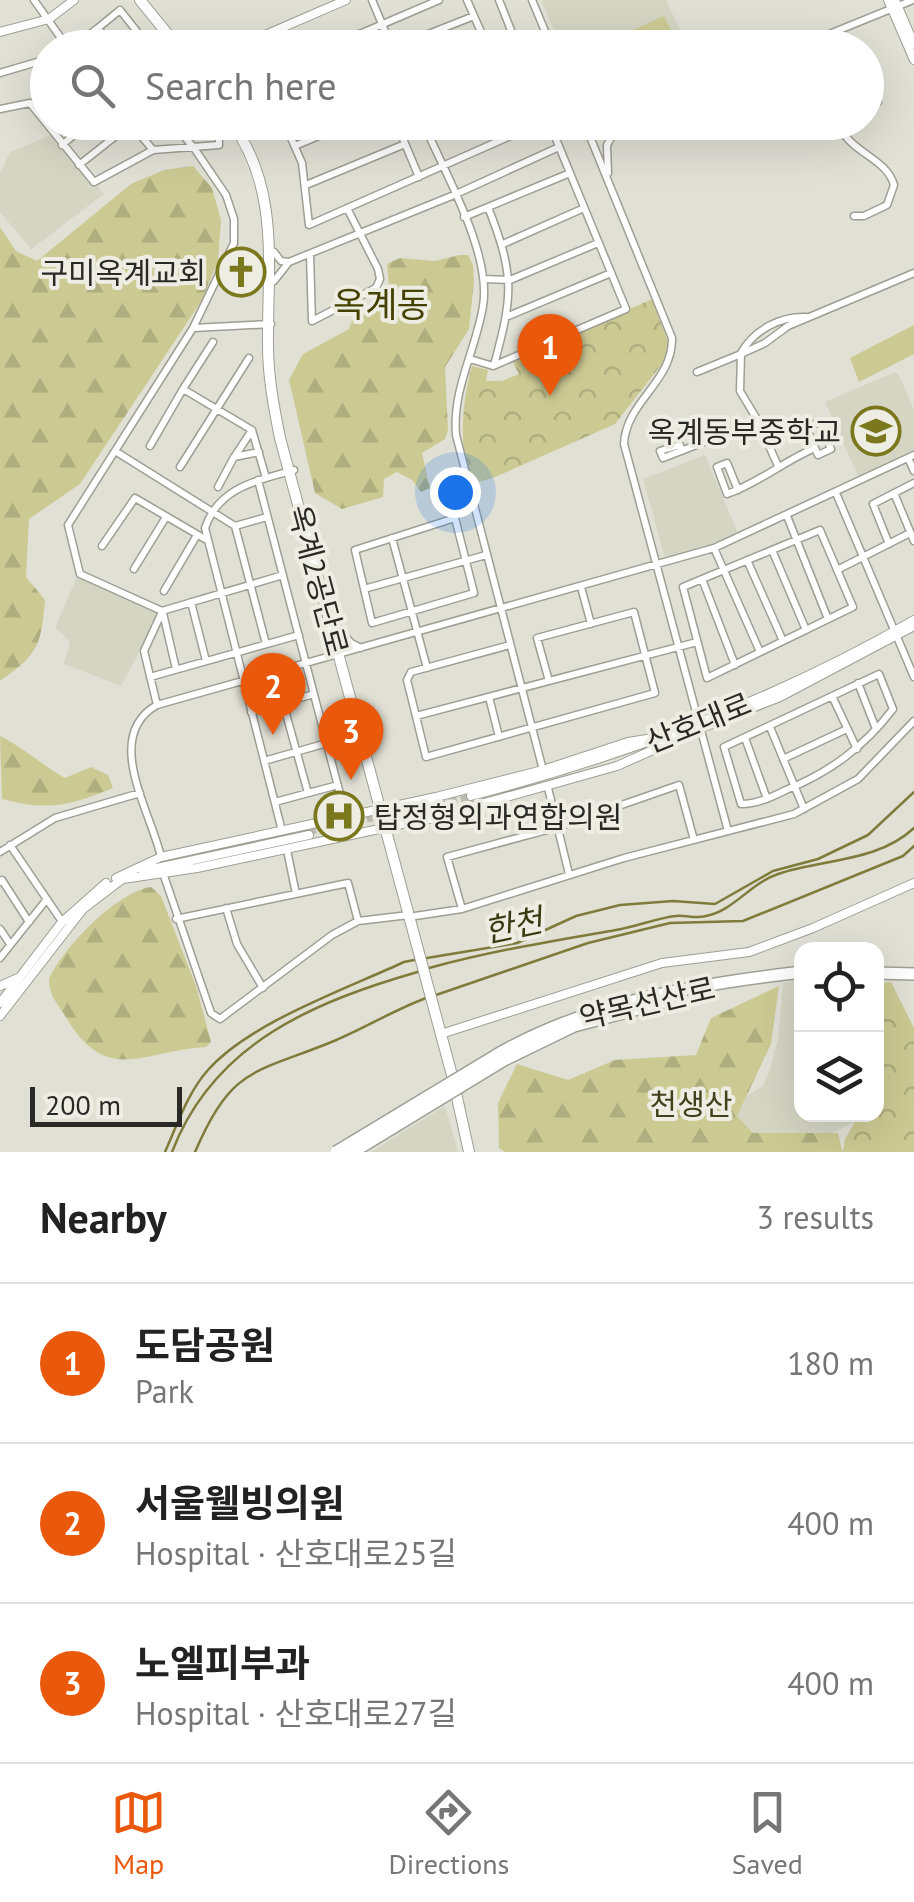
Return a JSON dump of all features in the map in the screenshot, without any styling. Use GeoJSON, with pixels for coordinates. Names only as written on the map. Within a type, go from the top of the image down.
{"type":"FeatureCollection","features":[{"type":"Feature","properties":{"kind":"highway","name":"약목선산로"},"geometry":{"type":"LineString","coordinates":[[502,1056],[588,1012],[706,987],[794,976]]}},
{"type":"Feature","properties":{"kind":"highway","name":"약목선산로"},"geometry":{"type":"LineString","coordinates":[[502,1056],[596,1018],[794,976]]}},
{"type":"Feature","properties":{"kind":"highway"},"geometry":{"type":"LineString","coordinates":[[336,1152],[502,1056]]}},
{"type":"Feature","properties":{"kind":"highway"},"geometry":{"type":"LineString","coordinates":[[353,1152],[502,1056]]}},
{"type":"Feature","properties":{"kind":"main road"},"geometry":{"type":"LineString","coordinates":[[137,0],[161,30]]}},
{"type":"Feature","properties":{"kind":"main road","name":"옥계2공단로"},"geometry":{"type":"LineString","coordinates":[[244,140],[264,191],[270,261],[270,381],[472,1152]]}},
{"type":"Feature","properties":{"kind":"main road","name":"옥계2공단로"},"geometry":{"type":"LineString","coordinates":[[246,140],[258,158],[269,191],[274,252],[270,324]]}},
{"type":"Feature","properties":{"kind":"main road","name":"옥계2공단로"},"geometry":{"type":"LineString","coordinates":[[292,471],[343,654]]}},
{"type":"Feature","properties":{"kind":"street"},"geometry":{"type":"LineString","coordinates":[[34,0],[56,30]]}},
{"type":"Feature","properties":{"kind":"street"},"geometry":{"type":"LineString","coordinates":[[0,32],[49,20],[74,0]]}},
{"type":"Feature","properties":{"kind":"street"},"geometry":{"type":"LineString","coordinates":[[277,30],[346,0]]}},
{"type":"Feature","properties":{"kind":"street"},"geometry":{"type":"LineString","coordinates":[[372,0],[385,30]]}},
{"type":"Feature","properties":{"kind":"street"},"geometry":{"type":"LineString","coordinates":[[368,30],[439,0]]}},
{"type":"Feature","properties":{"kind":"street"},"geometry":{"type":"LineString","coordinates":[[467,0],[480,30]]}},
{"type":"Feature","properties":{"kind":"street"},"geometry":{"type":"LineString","coordinates":[[499,0],[511,30]]}},
{"type":"Feature","properties":{"kind":"street"},"geometry":{"type":"LineString","coordinates":[[532,0],[544,30]]}},
{"type":"Feature","properties":{"kind":"street"},"geometry":{"type":"LineString","coordinates":[[842,30],[893,4],[914,0]]}},
{"type":"Feature","properties":{"kind":"street"},"geometry":{"type":"LineString","coordinates":[[893,4],[914,44]]}},
{"type":"Feature","properties":{"kind":"street"},"geometry":{"type":"LineString","coordinates":[[893,4],[914,60]]}},
{"type":"Feature","properties":{"kind":"street"},"geometry":{"type":"LineString","coordinates":[[95,30],[120,10],[136,30]]}},
{"type":"Feature","properties":{"kind":"street"},"geometry":{"type":"LineString","coordinates":[[439,30],[474,16]]}},
{"type":"Feature","properties":{"kind":"street"},"geometry":{"type":"LineString","coordinates":[[0,72],[30,64]]}},
{"type":"Feature","properties":{"kind":"street"},"geometry":{"type":"LineString","coordinates":[[0,109],[30,103]]}},
{"type":"Feature","properties":{"kind":"street"},"geometry":{"type":"LineString","coordinates":[[59,140],[94,182],[153,150],[194,148],[221,143],[220,140]]}},
{"type":"Feature","properties":{"kind":"street"},"geometry":{"type":"LineString","coordinates":[[62,144],[67,140]]}},
{"type":"Feature","properties":{"kind":"street"},"geometry":{"type":"LineString","coordinates":[[79,165],[110,140]]}},
{"type":"Feature","properties":{"kind":"street"},"geometry":{"type":"LineString","coordinates":[[145,140],[153,150]]}},
{"type":"Feature","properties":{"kind":"street"},"geometry":{"type":"LineString","coordinates":[[187,140],[232,208],[234,243],[192,328],[68,524],[80,574],[162,612],[283,575]]}},
{"type":"Feature","properties":{"kind":"street"},"geometry":{"type":"LineString","coordinates":[[293,140],[306,186],[309,224],[503,140]]}},
{"type":"Feature","properties":{"kind":"street"},"geometry":{"type":"LineString","coordinates":[[296,145],[308,140]]}},
{"type":"Feature","properties":{"kind":"street"},"geometry":{"type":"LineString","coordinates":[[403,140],[419,176]]}},
{"type":"Feature","properties":{"kind":"street"},"geometry":{"type":"LineString","coordinates":[[431,140],[480,256],[484,304],[455,417],[468,485],[543,770]]}},
{"type":"Feature","properties":{"kind":"street"},"geometry":{"type":"LineString","coordinates":[[470,359],[493,366],[626,309],[555,140]]}},
{"type":"Feature","properties":{"kind":"street"},"geometry":{"type":"LineString","coordinates":[[591,140],[672,338],[666,368],[630,417],[624,436],[625,453],[728,831]]}},
{"type":"Feature","properties":{"kind":"street"},"geometry":{"type":"LineString","coordinates":[[610,140],[610,184]]}},
{"type":"Feature","properties":{"kind":"street"},"geometry":{"type":"LineString","coordinates":[[848,140],[888,171],[894,186],[887,205],[864,216],[854,216]]}},
{"type":"Feature","properties":{"kind":"street"},"geometry":{"type":"LineString","coordinates":[[306,186],[405,144]]}},
{"type":"Feature","properties":{"kind":"street"},"geometry":{"type":"LineString","coordinates":[[274,252],[281,261],[289,262],[454,195],[559,147]]}},
{"type":"Feature","properties":{"kind":"street"},"geometry":{"type":"LineString","coordinates":[[464,217],[570,173]]}},
{"type":"Feature","properties":{"kind":"street"},"geometry":{"type":"LineString","coordinates":[[488,207],[510,280],[506,318],[493,366]]}},
{"type":"Feature","properties":{"kind":"street"},"geometry":{"type":"LineString","coordinates":[[310,254],[312,321],[376,288],[380,279],[378,269],[346,208]]}},
{"type":"Feature","properties":{"kind":"street"},"geometry":{"type":"LineString","coordinates":[[502,244],[584,208]]}},
{"type":"Feature","properties":{"kind":"street"},"geometry":{"type":"LineString","coordinates":[[484,279],[510,280],[598,243]]}},
{"type":"Feature","properties":{"kind":"street"},"geometry":{"type":"LineString","coordinates":[[274,281],[289,262]]}},
{"type":"Feature","properties":{"kind":"street"},"geometry":{"type":"LineString","coordinates":[[506,318],[611,272]]}},
{"type":"Feature","properties":{"kind":"street"},"geometry":{"type":"LineString","coordinates":[[778,466],[740,392],[741,354],[751,338],[789,318],[809,318],[912,273]]}},
{"type":"Feature","properties":{"kind":"street"},"geometry":{"type":"LineString","coordinates":[[192,328],[270,324]]}},
{"type":"Feature","properties":{"kind":"street"},"geometry":{"type":"LineString","coordinates":[[150,446],[213,342]]}},
{"type":"Feature","properties":{"kind":"street"},"geometry":{"type":"LineString","coordinates":[[697,372],[741,354]]}},
{"type":"Feature","properties":{"kind":"street"},"geometry":{"type":"LineString","coordinates":[[180,467],[250,358]]}},
{"type":"Feature","properties":{"kind":"street"},"geometry":{"type":"LineString","coordinates":[[183,389],[252,430],[260,452],[268,517],[346,817],[353,827],[342,838]]}},
{"type":"Feature","properties":{"kind":"street"},"geometry":{"type":"LineString","coordinates":[[682,451],[758,421]]}},
{"type":"Feature","properties":{"kind":"street"},"geometry":{"type":"LineString","coordinates":[[820,422],[831,449],[818,455],[816,448],[806,428],[820,422]]}},
{"type":"Feature","properties":{"kind":"street"},"geometry":{"type":"LineString","coordinates":[[218,488],[252,430]]}},
{"type":"Feature","properties":{"kind":"street"},"geometry":{"type":"LineString","coordinates":[[738,490],[728,462],[716,466],[727,494],[738,490],[816,448]]}},
{"type":"Feature","properties":{"kind":"street"},"geometry":{"type":"LineString","coordinates":[[114,451],[235,526],[266,644]]}},
{"type":"Feature","properties":{"kind":"street"},"geometry":{"type":"LineString","coordinates":[[234,458],[260,452]]}},
{"type":"Feature","properties":{"kind":"street"},"geometry":{"type":"LineString","coordinates":[[161,857],[131,755],[131,737],[141,716],[156,705],[714,548],[911,456],[914,471]]}},
{"type":"Feature","properties":{"kind":"street"},"geometry":{"type":"LineString","coordinates":[[282,831],[204,528],[211,511],[226,495],[292,471]]}},
{"type":"Feature","properties":{"kind":"street"},"geometry":{"type":"LineString","coordinates":[[889,544],[873,504],[914,484]]}},
{"type":"Feature","properties":{"kind":"street"},"geometry":{"type":"LineString","coordinates":[[836,493],[914,677]]}},
{"type":"Feature","properties":{"kind":"street"},"geometry":{"type":"LineString","coordinates":[[894,493],[914,542]]}},
{"type":"Feature","properties":{"kind":"street"},"geometry":{"type":"LineString","coordinates":[[102,546],[135,498],[206,540]]}},
{"type":"Feature","properties":{"kind":"street"},"geometry":{"type":"LineString","coordinates":[[134,569],[166,516]]}},
{"type":"Feature","properties":{"kind":"street"},"geometry":{"type":"LineString","coordinates":[[786,516],[828,619]]}},
{"type":"Feature","properties":{"kind":"street"},"geometry":{"type":"LineString","coordinates":[[235,526],[268,517]]}},
{"type":"Feature","properties":{"kind":"street"},"geometry":{"type":"LineString","coordinates":[[455,518],[474,593],[372,622],[354,550],[392,538],[455,518]]}},
{"type":"Feature","properties":{"kind":"street"},"geometry":{"type":"LineString","coordinates":[[820,530],[853,607],[707,678],[683,586],[772,550],[820,530]]}},
{"type":"Feature","properties":{"kind":"street"},"geometry":{"type":"LineString","coordinates":[[837,570],[910,533]]}},
{"type":"Feature","properties":{"kind":"street"},"geometry":{"type":"LineString","coordinates":[[164,592],[198,535]]}},
{"type":"Feature","properties":{"kind":"street"},"geometry":{"type":"LineString","coordinates":[[392,538],[427,668]]}},
{"type":"Feature","properties":{"kind":"street"},"geometry":{"type":"LineString","coordinates":[[714,548],[760,652]]}},
{"type":"Feature","properties":{"kind":"street"},"geometry":{"type":"LineString","coordinates":[[772,550],[806,630]]}},
{"type":"Feature","properties":{"kind":"street"},"geometry":{"type":"LineString","coordinates":[[364,589],[486,555]]}},
{"type":"Feature","properties":{"kind":"street"},"geometry":{"type":"LineString","coordinates":[[747,560],[783,641]]}},
{"type":"Feature","properties":{"kind":"street"},"geometry":{"type":"LineString","coordinates":[[702,579],[735,664]]}},
{"type":"Feature","properties":{"kind":"street"},"geometry":{"type":"LineString","coordinates":[[581,587],[590,624]]}},
{"type":"Feature","properties":{"kind":"street"},"geometry":{"type":"LineString","coordinates":[[191,602],[206,661]]}},
{"type":"Feature","properties":{"kind":"street"},"geometry":{"type":"LineString","coordinates":[[162,612],[176,670]]}},
{"type":"Feature","properties":{"kind":"street"},"geometry":{"type":"LineString","coordinates":[[156,705],[144,652],[162,612]]}},
{"type":"Feature","properties":{"kind":"street"},"geometry":{"type":"LineString","coordinates":[[510,646],[411,672],[406,680],[426,758],[655,693],[634,612],[537,638],[549,681]]}},
{"type":"Feature","properties":{"kind":"street","name":"산호대로"},"geometry":{"type":"LineString","coordinates":[[700,726],[580,767],[472,797],[608,762],[780,696],[914,623]]}},
{"type":"Feature","properties":{"kind":"street"},"geometry":{"type":"LineString","coordinates":[[338,629],[362,648]]}},
{"type":"Feature","properties":{"kind":"street"},"geometry":{"type":"LineString","coordinates":[[150,677],[298,635]]}},
{"type":"Feature","properties":{"kind":"street"},"geometry":{"type":"LineString","coordinates":[[416,716],[697,642]]}},
{"type":"Feature","properties":{"kind":"street"},"geometry":{"type":"LineString","coordinates":[[879,674],[893,706],[857,749],[822,775],[744,805],[736,794],[724,747],[858,684],[879,674]]}},
{"type":"Feature","properties":{"kind":"street"},"geometry":{"type":"LineString","coordinates":[[858,684],[876,728]]}},
{"type":"Feature","properties":{"kind":"street"},"geometry":{"type":"LineString","coordinates":[[251,712],[314,694]]}},
{"type":"Feature","properties":{"kind":"street"},"geometry":{"type":"LineString","coordinates":[[832,696],[857,749]]}},
{"type":"Feature","properties":{"kind":"street"},"geometry":{"type":"LineString","coordinates":[[489,697],[499,737]]}},
{"type":"Feature","properties":{"kind":"street"},"geometry":{"type":"LineString","coordinates":[[283,703],[308,793]]}},
{"type":"Feature","properties":{"kind":"street"},"geometry":{"type":"LineString","coordinates":[[162,873],[213,1016],[226,1017],[313,947],[358,921],[462,910],[570,874],[804,810],[858,778],[914,721]]}},
{"type":"Feature","properties":{"kind":"street"},"geometry":{"type":"LineString","coordinates":[[119,878],[287,850],[430,819],[616,766],[700,726]]}},
{"type":"Feature","properties":{"kind":"street"},"geometry":{"type":"LineString","coordinates":[[770,727],[804,810]]}},
{"type":"Feature","properties":{"kind":"street"},"geometry":{"type":"LineString","coordinates":[[783,759],[847,729]]}},
{"type":"Feature","properties":{"kind":"street"},"geometry":{"type":"LineString","coordinates":[[0,1016],[2,1004],[22,976],[65,926],[119,878],[161,857],[436,797],[543,770],[628,742],[666,736]]}},
{"type":"Feature","properties":{"kind":"street"},"geometry":{"type":"LineString","coordinates":[[745,738],[766,799]]}},
{"type":"Feature","properties":{"kind":"street"},"geometry":{"type":"LineString","coordinates":[[264,760],[327,744]]}},
{"type":"Feature","properties":{"kind":"street"},"geometry":{"type":"LineString","coordinates":[[275,802],[338,785]]}},
{"type":"Feature","properties":{"kind":"street"},"geometry":{"type":"LineString","coordinates":[[462,910],[447,857],[558,828],[679,785],[694,840]]}},
{"type":"Feature","properties":{"kind":"street"},"geometry":{"type":"LineString","coordinates":[[548,788],[570,874]]}},
{"type":"Feature","properties":{"kind":"street"},"geometry":{"type":"LineString","coordinates":[[0,852],[55,818],[141,793]]}},
{"type":"Feature","properties":{"kind":"street"},"geometry":{"type":"LineString","coordinates":[[430,819],[422,817],[421,811],[436,797]]}},
{"type":"Feature","properties":{"kind":"street"},"geometry":{"type":"LineString","coordinates":[[119,878],[309,833]]}},
{"type":"Feature","properties":{"kind":"street"},"geometry":{"type":"LineString","coordinates":[[10,846],[65,926]]}},
{"type":"Feature","properties":{"kind":"street"},"geometry":{"type":"LineString","coordinates":[[287,850],[296,894]]}},
{"type":"Feature","properties":{"kind":"street"},"geometry":{"type":"LineString","coordinates":[[0,882],[29,922]]}},
{"type":"Feature","properties":{"kind":"street"},"geometry":{"type":"LineString","coordinates":[[176,919],[348,883],[358,921]]}},
{"type":"Feature","properties":{"kind":"street"},"geometry":{"type":"LineString","coordinates":[[443,1034],[662,963],[749,952],[914,883]]}},
{"type":"Feature","properties":{"kind":"street"},"geometry":{"type":"LineString","coordinates":[[0,958],[47,899]]}},
{"type":"Feature","properties":{"kind":"street"},"geometry":{"type":"LineString","coordinates":[[226,908],[241,954],[263,988]]}},
{"type":"Feature","properties":{"kind":"street"},"geometry":{"type":"LineString","coordinates":[[2,1004],[65,926]]}},
{"type":"Feature","properties":{"kind":"street"},"geometry":{"type":"LineString","coordinates":[[0,929],[10,944]]}},
{"type":"Feature","properties":{"kind":"street"},"geometry":{"type":"LineString","coordinates":[[0,986],[22,976]]}},
{"type":"Feature","properties":{"kind":"shaded area"},"geometry":{"type":"Polygon","coordinates":[[[541,0],[666,0],[680,30],[554,30],[541,0]]]}},
{"type":"Feature","properties":{"kind":"shaded area"},"geometry":{"type":"Polygon","coordinates":[[[39,140],[62,140],[104,194],[31,249],[0,212],[0,174],[10,152],[39,140]]]}},
{"type":"Feature","properties":{"kind":"shaded area","name":"옥계동부중학교"},"geometry":{"type":"Polygon","coordinates":[[[898,373],[914,410],[914,452],[860,480],[825,402],[898,373]]]}},
{"type":"Feature","properties":{"kind":"shaded area"},"geometry":{"type":"Polygon","coordinates":[[[705,455],[739,536],[666,562],[643,479],[705,455]]]}},
{"type":"Feature","properties":{"kind":"shaded area"},"geometry":{"type":"Polygon","coordinates":[[[77,577],[159,614],[121,686],[64,664],[70,641],[55,628],[77,577]]]}},
{"type":"Feature","properties":{"kind":"shaded area"},"geometry":{"type":"Polygon","coordinates":[[[794,981],[794,1122],[855,1122],[832,1133],[754,1134],[737,1116],[746,1096],[763,1086],[770,1070],[778,1039],[783,983],[794,981]]]}},
{"type":"Feature","properties":{"kind":"shaded area"},"geometry":{"type":"Polygon","coordinates":[[[445,1106],[458,1152],[371,1152],[445,1106]]]}},
{"type":"Feature","properties":{"kind":"green space"},"geometry":{"type":"Polygon","coordinates":[[[664,16],[671,30],[633,30],[664,16]]]}},
{"type":"Feature","properties":{"kind":"green space"},"geometry":{"type":"Polygon","coordinates":[[[193,166],[212,188],[221,220],[218,261],[202,300],[80,484],[29,519],[26,577],[45,600],[42,629],[30,656],[0,681],[0,227],[16,251],[37,261],[131,184],[164,170],[193,166]]]}},
{"type":"Feature","properties":{"kind":"green space"},"geometry":{"type":"Polygon","coordinates":[[[468,255],[473,265],[469,329],[445,367],[445,439],[422,453],[430,488],[421,492],[412,480],[397,472],[384,479],[383,497],[342,509],[315,493],[289,380],[303,354],[349,329],[352,320],[369,311],[389,286],[387,264],[400,258],[435,261],[468,255]]]}},
{"type":"Feature","properties":{"kind":"green space"},"geometry":{"type":"Polygon","coordinates":[[[652,299],[668,342],[665,360],[615,424],[468,485],[463,426],[472,366],[488,370],[486,381],[502,381],[519,374],[513,362],[652,299]]]}},
{"type":"Feature","properties":{"kind":"green space"},"geometry":{"type":"Polygon","coordinates":[[[914,325],[914,354],[859,382],[850,358],[914,325]]]}},
{"type":"Feature","properties":{"kind":"green space"},"geometry":{"type":"Polygon","coordinates":[[[0,736],[65,778],[91,767],[108,775],[113,788],[58,805],[2,799],[0,736]]]}},
{"type":"Feature","properties":{"kind":"green space"},"geometry":{"type":"Polygon","coordinates":[[[151,887],[161,896],[196,986],[211,1042],[206,1047],[143,1058],[110,1058],[79,1037],[54,998],[49,979],[92,923],[122,899],[151,887]]]}},
{"type":"Feature","properties":{"kind":"green space"},"geometry":{"type":"Polygon","coordinates":[[[884,982],[891,982],[914,1028],[914,1152],[843,1152],[855,1122],[884,1122],[884,982]]]}},
{"type":"Feature","properties":{"kind":"green space","name":"천생산"},"geometry":{"type":"Polygon","coordinates":[[[779,986],[771,1044],[737,1116],[753,1133],[838,1133],[842,1150],[848,1152],[505,1152],[499,1148],[498,1103],[517,1064],[568,1080],[615,1060],[696,1055],[711,1018],[779,986]]]}},
{"type":"Feature","properties":{"kind":"waterway"},"geometry":{"type":"LineString","coordinates":[[427,958],[517,943],[576,916],[620,905],[673,901],[715,904],[773,871],[818,859],[868,835],[914,792]]}},
{"type":"Feature","properties":{"kind":"waterway","name":"한천"},"geometry":{"type":"LineString","coordinates":[[429,968],[668,917],[706,916],[725,909],[778,874],[867,854],[914,828]]}},
{"type":"Feature","properties":{"kind":"waterway"},"geometry":{"type":"LineString","coordinates":[[433,996],[588,943],[670,923],[743,921],[903,856],[914,846]]}},
{"type":"Feature","properties":{"kind":"waterway"},"geometry":{"type":"LineString","coordinates":[[165,1152],[195,1088],[226,1053],[273,1022],[404,962],[419,959]]}},
{"type":"Feature","properties":{"kind":"waterway","name":"한천"},"geometry":{"type":"LineString","coordinates":[[172,1152],[190,1114],[242,1054],[307,1012],[421,971]]}},
{"type":"Feature","properties":{"kind":"waterway"},"geometry":{"type":"LineString","coordinates":[[195,1152],[222,1103],[249,1076],[426,998]]}},
{"type":"Feature","properties":{"kind":"tunnel"},"geometry":{"type":"LineString","coordinates":[[308,831],[471,796]]}},
{"type":"Feature","properties":{"kind":"place","name":"구미옥계교회"},"geometry":{"type":"Point","coordinates":[241,272]}},
{"type":"Feature","properties":{"kind":"place","name":"도담공원"},"geometry":{"type":"Point","coordinates":[550,396]}},
{"type":"Feature","properties":{"kind":"place","name":"옥계동부중학교"},"geometry":{"type":"Point","coordinates":[876,431]}},
{"type":"Feature","properties":{"kind":"place","name":"서울웰빙의원"},"geometry":{"type":"Point","coordinates":[273,735]}},
{"type":"Feature","properties":{"kind":"place","name":"노엘피부과"},"geometry":{"type":"Point","coordinates":[351,780]}},
{"type":"Feature","properties":{"kind":"place","name":"탑정형외과연합의원"},"geometry":{"type":"Point","coordinates":[339,816]}},
{"type":"Feature","properties":{"kind":"district","name":"옥계동"},"geometry":{"type":"Point","coordinates":[381,304]}}]}
